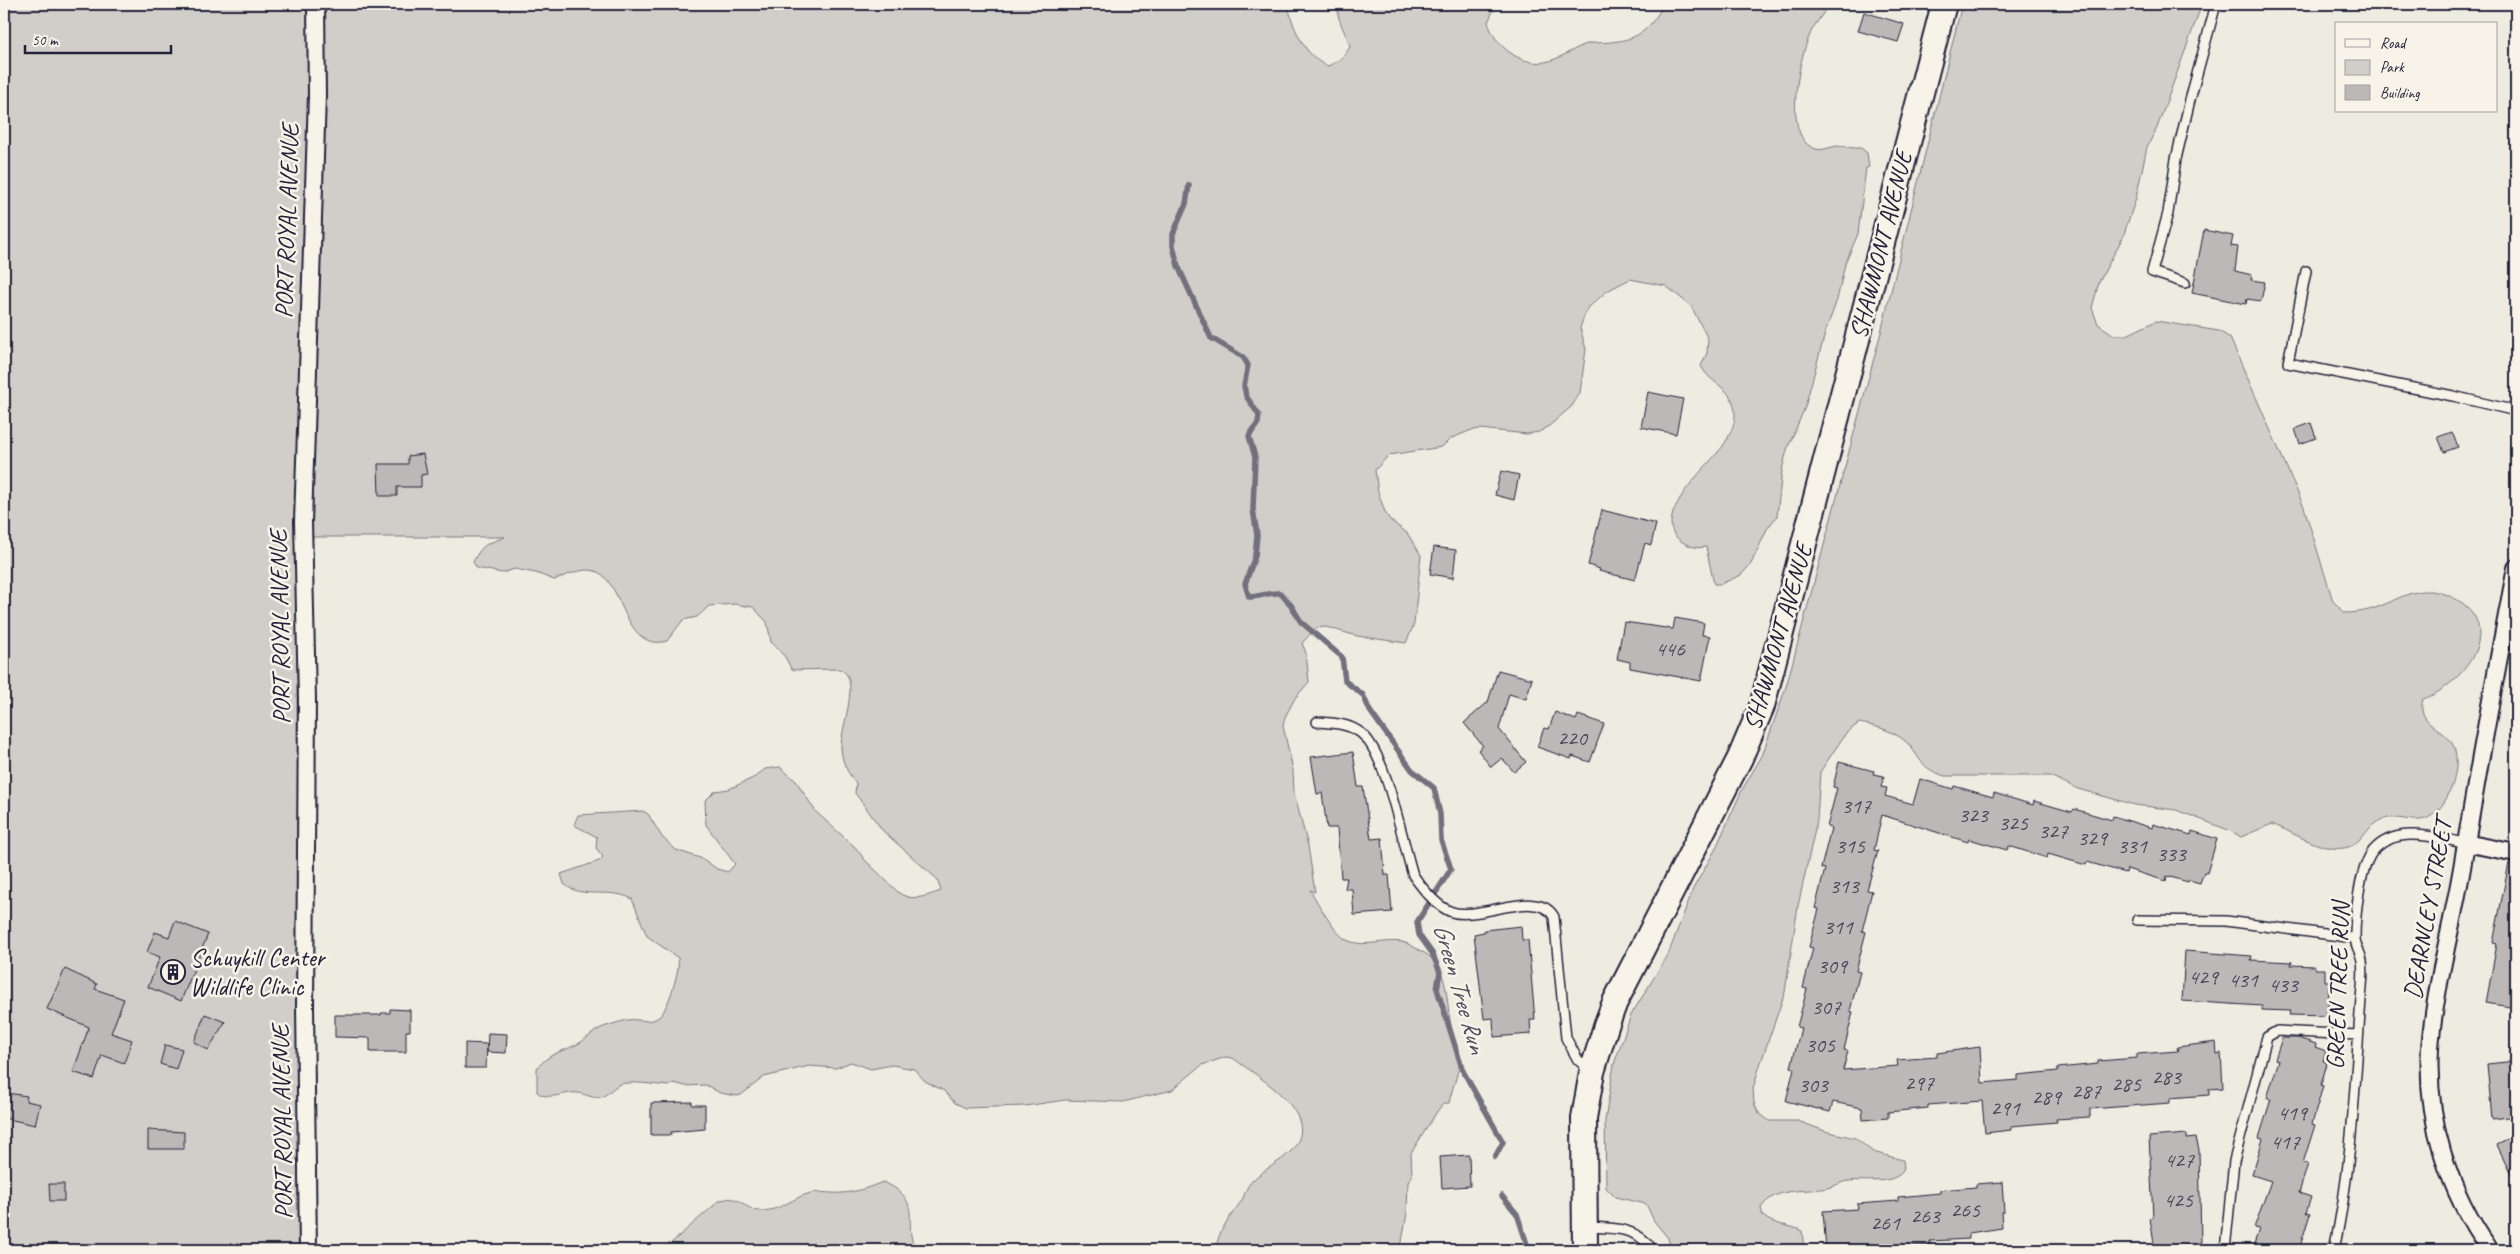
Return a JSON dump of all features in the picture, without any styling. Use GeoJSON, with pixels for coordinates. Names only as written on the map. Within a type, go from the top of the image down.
{"type":"FeatureCollection","features":[{"type":"Feature","properties":{"kind":"main road","name":"SHAWMONT AVENUE"},"geometry":{"type":"LineString","coordinates":[[1585,1250],[1583,1139],[1592,1072],[1615,1002],[1740,758],[1762,706],[1944,4]]}},
{"type":"Feature","properties":{"kind":"street","name":"PORT ROYAL AVENUE"},"geometry":{"type":"LineString","coordinates":[[308,1250],[305,1016],[307,681],[303,522],[317,96],[316,4]]}},
{"type":"Feature","properties":{"kind":"street","name":"DEARNLEY STREET"},"geometry":{"type":"LineString","coordinates":[[2490,1250],[2466,1213],[2449,1174],[2435,1120],[2430,1070],[2437,997],[2516,568]]}},
{"type":"Feature","properties":{"kind":"street"},"geometry":{"type":"LineString","coordinates":[[2466,843],[2516,853]]}},
{"type":"Feature","properties":{"kind":"lane"},"geometry":{"type":"LineString","coordinates":[[2185,283],[2152,272],[2168,213],[2176,159],[2216,4]]}},
{"type":"Feature","properties":{"kind":"lane"},"geometry":{"type":"LineString","coordinates":[[2306,271],[2288,363],[2453,396],[2516,411]]}},
{"type":"Feature","properties":{"kind":"lane"},"geometry":{"type":"LineString","coordinates":[[1317,722],[1339,724],[1352,728],[1361,733],[1375,751],[1413,875],[1421,887],[1446,910],[1464,914],[1538,904],[1551,910],[1554,917],[1566,1038],[1578,1060],[1592,1072]]}},
{"type":"Feature","properties":{"kind":"lane","name":"GREEN TREE RUN"},"geometry":{"type":"LineString","coordinates":[[2334,1250],[2344,1202],[2358,1036],[2363,969],[2355,938],[2366,864],[2374,850],[2389,838],[2410,834],[2466,843]]}},
{"type":"Feature","properties":{"kind":"lane"},"geometry":{"type":"LineString","coordinates":[[2137,920],[2226,921],[2355,938]]}},
{"type":"Feature","properties":{"kind":"lane"},"geometry":{"type":"LineString","coordinates":[[2225,1250],[2234,1161],[2268,1037],[2278,1031],[2358,1036]]}},
{"type":"Feature","properties":{"kind":"lane"},"geometry":{"type":"LineString","coordinates":[[1585,1227],[1616,1228],[1637,1234],[1645,1240],[1652,1250]]}},
{"type":"Feature","properties":{"kind":"green space"},"geometry":{"type":"Polygon","coordinates":[[[4,4],[1288,4],[1292,22],[1306,49],[1320,62],[1328,66],[1342,59],[1350,47],[1338,15],[1338,4],[1496,4],[1488,22],[1496,39],[1509,52],[1526,61],[1545,62],[1561,57],[1587,44],[1611,42],[1637,35],[1649,26],[1664,4],[1829,4],[1812,30],[1802,57],[1796,94],[1798,129],[1805,142],[1816,149],[1839,146],[1861,148],[1867,153],[1869,167],[1866,168],[1858,234],[1845,264],[1837,300],[1826,330],[1805,407],[1787,450],[1782,470],[1777,516],[1767,529],[1751,564],[1741,575],[1721,584],[1714,584],[1706,547],[1702,548],[1687,544],[1681,541],[1673,531],[1671,519],[1676,506],[1684,492],[1723,446],[1731,431],[1735,414],[1734,405],[1727,392],[1701,366],[1707,353],[1708,339],[1691,306],[1666,286],[1630,279],[1607,291],[1589,307],[1580,328],[1586,349],[1580,393],[1572,406],[1548,427],[1539,432],[1527,434],[1480,429],[1469,431],[1450,439],[1442,447],[1389,455],[1375,470],[1378,492],[1385,512],[1390,520],[1407,533],[1421,555],[1414,624],[1406,643],[1357,636],[1326,627],[1316,628],[1302,643],[1306,653],[1309,682],[1295,698],[1285,717],[1283,726],[1293,770],[1294,793],[1308,846],[1315,892],[1310,890],[1326,916],[1340,935],[1351,942],[1365,944],[1395,941],[1413,946],[1429,956],[1436,964],[1444,982],[1459,1066],[1449,1103],[1442,1105],[1438,1110],[1411,1153],[1412,1176],[1408,1182],[1407,1213],[1402,1241],[1397,1246],[1388,1245],[1377,1250],[1216,1250],[1219,1236],[1248,1186],[1257,1176],[1288,1154],[1293,1149],[1300,1135],[1300,1122],[1293,1109],[1283,1097],[1233,1058],[1226,1057],[1202,1065],[1172,1090],[1123,1102],[1065,1100],[1025,1106],[966,1108],[955,1103],[944,1091],[925,1081],[914,1069],[892,1065],[871,1069],[851,1062],[836,1068],[809,1066],[764,1077],[737,1096],[720,1093],[706,1085],[685,1086],[674,1083],[669,1086],[623,1083],[601,1097],[592,1097],[578,1093],[547,1096],[537,1092],[537,1068],[550,1056],[579,1043],[603,1027],[627,1020],[648,1021],[660,1016],[670,997],[678,970],[678,958],[647,936],[632,899],[615,894],[588,893],[571,889],[564,884],[561,874],[599,861],[603,857],[596,848],[597,837],[574,825],[578,815],[643,811],[648,814],[662,837],[676,850],[703,859],[717,869],[728,872],[735,864],[706,825],[705,801],[715,791],[729,789],[755,777],[765,769],[780,767],[796,781],[816,812],[856,848],[864,859],[899,893],[914,898],[941,891],[937,879],[883,831],[855,793],[856,783],[842,758],[841,748],[850,692],[846,673],[839,669],[792,670],[785,657],[771,642],[767,622],[753,607],[734,604],[709,606],[697,617],[683,620],[667,641],[652,642],[641,636],[625,614],[605,577],[595,571],[579,571],[554,580],[536,573],[515,569],[502,573],[477,568],[473,562],[483,547],[505,537],[296,537],[301,1250],[4,1250],[4,4]]]}},
{"type":"Feature","properties":{"kind":"green space"},"geometry":{"type":"Polygon","coordinates":[[[1962,4],[2202,4],[2157,128],[2147,147],[2136,198],[2123,237],[2099,282],[2092,308],[2098,324],[2114,335],[2127,335],[2156,321],[2219,331],[2230,338],[2304,507],[2333,601],[2345,613],[2370,610],[2415,592],[2433,591],[2458,600],[2473,615],[2479,629],[2478,643],[2472,658],[2450,683],[2437,693],[2423,699],[2422,707],[2426,719],[2452,743],[2455,752],[2455,774],[2447,797],[2434,814],[2420,820],[2383,819],[2372,826],[2358,842],[2348,847],[2338,848],[2315,843],[2272,824],[2241,837],[2231,831],[2176,810],[2135,805],[2078,789],[2050,776],[1945,776],[1925,765],[1911,747],[1900,737],[1880,728],[1859,723],[1846,733],[1820,772],[1817,820],[1798,906],[1785,992],[1753,1089],[1754,1103],[1758,1112],[1769,1121],[1798,1121],[1825,1131],[1855,1138],[1873,1152],[1903,1160],[1904,1169],[1894,1178],[1887,1180],[1847,1181],[1822,1189],[1784,1193],[1768,1200],[1761,1208],[1763,1216],[1772,1222],[1802,1231],[1804,1250],[1671,1250],[1668,1238],[1654,1221],[1646,1204],[1615,1197],[1606,1188],[1605,1121],[1614,1064],[1631,1015],[1668,955],[1693,889],[1715,850],[1742,790],[1762,756],[1786,687],[1881,332],[1962,4]]]}},
{"type":"Feature","properties":{"kind":"green space"},"geometry":{"type":"Polygon","coordinates":[[[883,1182],[904,1196],[908,1204],[912,1240],[916,1250],[663,1250],[719,1201],[727,1199],[738,1200],[750,1208],[761,1211],[775,1209],[811,1193],[848,1192],[883,1182]]]}},
{"type":"Feature","properties":{"kind":"shaded area"},"geometry":{"type":"Polygon","coordinates":[[[4,184],[9,221],[4,242],[4,184]]]}},
{"type":"Feature","properties":{"kind":"building"},"geometry":{"type":"Polygon","coordinates":[[[1864,12],[1904,24],[1898,42],[1858,31],[1864,12]]]}},
{"type":"Feature","properties":{"kind":"building"},"geometry":{"type":"Polygon","coordinates":[[[2204,230],[2233,236],[2231,246],[2238,247],[2235,271],[2252,275],[2251,280],[2265,282],[2261,301],[2247,299],[2246,304],[2192,293],[2204,230]]]}},
{"type":"Feature","properties":{"kind":"building"},"geometry":{"type":"Polygon","coordinates":[[[1648,392],[1683,399],[1676,434],[1641,427],[1648,392]]]}},
{"type":"Feature","properties":{"kind":"building"},"geometry":{"type":"Polygon","coordinates":[[[2311,423],[2316,438],[2300,444],[2295,429],[2311,423]]]}},
{"type":"Feature","properties":{"kind":"building"},"geometry":{"type":"Polygon","coordinates":[[[2452,432],[2458,447],[2444,452],[2438,437],[2452,432]]]}},
{"type":"Feature","properties":{"kind":"building"},"geometry":{"type":"Polygon","coordinates":[[[423,454],[427,474],[421,475],[421,487],[397,487],[397,496],[379,496],[378,464],[408,464],[408,456],[423,454]]]}},
{"type":"Feature","properties":{"kind":"building"},"geometry":{"type":"Polygon","coordinates":[[[1501,471],[1519,475],[1514,500],[1495,495],[1501,471]]]}},
{"type":"Feature","properties":{"kind":"building"},"geometry":{"type":"Polygon","coordinates":[[[1602,510],[1656,524],[1651,545],[1645,543],[1635,580],[1599,571],[1600,569],[1588,565],[1602,510]]]}},
{"type":"Feature","properties":{"kind":"building"},"geometry":{"type":"Polygon","coordinates":[[[1434,547],[1456,550],[1453,578],[1430,574],[1434,547]]]}},
{"type":"Feature","properties":{"kind":"building"},"geometry":{"type":"Polygon","coordinates":[[[1675,618],[1704,623],[1702,635],[1710,636],[1701,681],[1630,668],[1630,662],[1617,659],[1624,622],[1673,629],[1675,618]]]}},
{"type":"Feature","properties":{"kind":"building"},"geometry":{"type":"Polygon","coordinates":[[[1498,670],[1532,679],[1526,699],[1509,694],[1499,729],[1526,762],[1514,772],[1502,758],[1491,767],[1478,750],[1483,746],[1464,723],[1488,702],[1498,670]]]}},
{"type":"Feature","properties":{"kind":"building"},"geometry":{"type":"Polygon","coordinates":[[[1555,712],[1576,720],[1578,715],[1604,724],[1590,762],[1572,756],[1571,759],[1537,747],[1544,728],[1549,729],[1555,712]]]}},
{"type":"Feature","properties":{"kind":"building"},"geometry":{"type":"Polygon","coordinates":[[[1353,752],[1358,787],[1363,787],[1371,839],[1382,838],[1385,875],[1389,875],[1392,912],[1354,915],[1352,889],[1345,889],[1347,878],[1341,878],[1337,828],[1327,828],[1322,793],[1317,794],[1311,757],[1353,752]]]}},
{"type":"Feature","properties":{"kind":"building"},"geometry":{"type":"Polygon","coordinates":[[[1839,762],[1874,771],[1873,774],[1884,776],[1881,787],[1887,788],[1885,796],[1913,804],[1920,779],[1953,789],[1954,786],[1993,797],[1994,793],[2033,805],[2034,801],[2072,812],[2074,809],[2112,820],[2113,816],[2152,828],[2153,824],[2191,835],[2192,831],[2217,839],[2207,873],[2204,872],[2200,883],[2189,880],[2188,882],[2167,876],[2166,881],[2127,869],[2126,873],[2087,862],[2086,865],[2048,854],[2047,858],[2009,846],[2007,850],[1969,839],[1968,842],[1882,815],[1874,850],[1878,851],[1867,890],[1872,891],[1862,931],[1866,932],[1856,971],[1860,972],[1850,1011],[1853,1012],[1844,1050],[1848,1051],[1843,1070],[1898,1066],[1897,1060],[1937,1057],[1937,1053],[1980,1047],[1982,1083],[2018,1080],[2018,1075],[2098,1064],[2098,1061],[2137,1058],[2137,1054],[2178,1051],[2177,1047],[2216,1042],[2217,1054],[2221,1053],[2223,1088],[2209,1089],[2209,1095],[2170,1098],[2170,1103],[2090,1109],[2090,1117],[2056,1119],[2057,1122],[2011,1126],[2011,1130],[1985,1133],[1982,1101],[1928,1105],[1928,1108],[1888,1112],[1888,1118],[1863,1120],[1862,1108],[1833,1102],[1830,1112],[1786,1101],[1794,1068],[1791,1067],[1801,1028],[1797,1027],[1807,989],[1803,988],[1813,948],[1809,947],[1819,909],[1815,908],[1825,869],[1821,868],[1831,828],[1827,827],[1837,788],[1833,787],[1839,762]]]}},
{"type":"Feature","properties":{"kind":"building"},"geometry":{"type":"Polygon","coordinates":[[[2509,863],[2516,863],[2516,1008],[2486,1003],[2497,944],[2493,943],[2509,863]]]}},
{"type":"Feature","properties":{"kind":"building","name":"Schuykill Center Wildlife Clinic"},"geometry":{"type":"Polygon","coordinates":[[[175,921],[208,934],[181,1001],[148,987],[160,957],[147,952],[155,932],[169,937],[175,921]]]}},
{"type":"Feature","properties":{"kind":"building"},"geometry":{"type":"Polygon","coordinates":[[[1521,926],[1522,940],[1528,940],[1535,1020],[1530,1020],[1531,1034],[1494,1037],[1493,1018],[1484,1019],[1474,934],[1484,932],[1484,930],[1521,926]]]}},
{"type":"Feature","properties":{"kind":"building"},"geometry":{"type":"Polygon","coordinates":[[[2185,951],[2252,956],[2251,960],[2292,962],[2291,965],[2315,966],[2315,969],[2325,969],[2325,982],[2329,982],[2328,1016],[2289,1015],[2291,1011],[2262,1010],[2262,1006],[2182,1001],[2185,951]]]}},
{"type":"Feature","properties":{"kind":"building"},"geometry":{"type":"Polygon","coordinates":[[[65,969],[97,984],[95,989],[124,999],[111,1033],[132,1040],[124,1063],[102,1055],[94,1079],[73,1072],[89,1027],[47,1009],[65,969]]]}},
{"type":"Feature","properties":{"kind":"building"},"geometry":{"type":"Polygon","coordinates":[[[390,1009],[410,1010],[410,1031],[406,1031],[406,1052],[370,1052],[370,1038],[335,1037],[335,1015],[381,1015],[381,1013],[390,1013],[390,1009]]]}},
{"type":"Feature","properties":{"kind":"building"},"geometry":{"type":"Polygon","coordinates":[[[205,1014],[225,1022],[208,1050],[194,1042],[205,1014]]]}},
{"type":"Feature","properties":{"kind":"building"},"geometry":{"type":"Polygon","coordinates":[[[488,1033],[507,1034],[506,1053],[487,1052],[488,1033]]]}},
{"type":"Feature","properties":{"kind":"building"},"geometry":{"type":"Polygon","coordinates":[[[2282,1038],[2298,1038],[2316,1044],[2315,1047],[2326,1051],[2323,1061],[2327,1063],[2321,1085],[2323,1086],[2312,1124],[2315,1125],[2303,1163],[2308,1164],[2299,1193],[2311,1197],[2306,1213],[2310,1214],[2299,1250],[2252,1250],[2259,1229],[2254,1228],[2271,1181],[2252,1175],[2263,1139],[2259,1138],[2271,1099],[2267,1098],[2279,1060],[2275,1059],[2282,1038]]]}},
{"type":"Feature","properties":{"kind":"building"},"geometry":{"type":"Polygon","coordinates":[[[465,1043],[487,1044],[486,1068],[465,1068],[465,1043]]]}},
{"type":"Feature","properties":{"kind":"building"},"geometry":{"type":"Polygon","coordinates":[[[165,1045],[182,1049],[176,1069],[160,1064],[165,1045]]]}},
{"type":"Feature","properties":{"kind":"building"},"geometry":{"type":"Polygon","coordinates":[[[2516,1061],[2516,1116],[2492,1119],[2487,1064],[2516,1061]]]}},
{"type":"Feature","properties":{"kind":"building"},"geometry":{"type":"Polygon","coordinates":[[[7,1093],[27,1096],[26,1101],[40,1104],[35,1125],[4,1118],[7,1093]]]}},
{"type":"Feature","properties":{"kind":"building"},"geometry":{"type":"Polygon","coordinates":[[[692,1102],[692,1105],[705,1105],[705,1129],[671,1132],[671,1135],[651,1135],[651,1103],[692,1102]]]}},
{"type":"Feature","properties":{"kind":"building"},"geometry":{"type":"Polygon","coordinates":[[[148,1130],[184,1132],[184,1149],[148,1149],[148,1130]]]}},
{"type":"Feature","properties":{"kind":"building"},"geometry":{"type":"Polygon","coordinates":[[[2187,1134],[2187,1139],[2196,1138],[2199,1150],[2201,1242],[2198,1243],[2198,1250],[2155,1250],[2150,1218],[2153,1217],[2149,1137],[2187,1134]]]}},
{"type":"Feature","properties":{"kind":"building"},"geometry":{"type":"Polygon","coordinates":[[[2516,1136],[2516,1184],[2497,1145],[2516,1136]]]}},
{"type":"Feature","properties":{"kind":"building"},"geometry":{"type":"Polygon","coordinates":[[[1469,1155],[1470,1186],[1442,1188],[1440,1157],[1469,1155]]]}},
{"type":"Feature","properties":{"kind":"building"},"geometry":{"type":"Polygon","coordinates":[[[2002,1182],[2004,1212],[2001,1212],[2002,1228],[1969,1233],[1969,1239],[1930,1241],[1930,1245],[1890,1248],[1890,1250],[1826,1250],[1823,1211],[1858,1209],[1857,1204],[1898,1201],[1898,1197],[1940,1193],[1940,1190],[1976,1187],[1976,1184],[2002,1182]]]}},
{"type":"Feature","properties":{"kind":"building"},"geometry":{"type":"Polygon","coordinates":[[[49,1184],[64,1184],[64,1201],[50,1201],[49,1184]]]}},
{"type":"Feature","properties":{"kind":"waterway","name":"Green Tree Run"},"geometry":{"type":"LineString","coordinates":[[1189,185],[1186,204],[1173,234],[1173,246],[1178,266],[1211,338],[1243,357],[1248,365],[1244,386],[1246,396],[1259,415],[1258,423],[1249,436],[1255,457],[1253,509],[1257,535],[1255,556],[1245,584],[1249,597],[1280,593],[1291,605],[1301,622],[1342,657],[1345,681],[1363,695],[1370,711],[1412,770],[1434,788],[1440,814],[1441,840],[1451,869],[1417,922],[1419,935],[1432,953],[1440,972],[1437,989],[1463,1071],[1503,1142],[1495,1157]]}},
{"type":"Feature","properties":{"kind":"waterway","name":"Green Tree Run"},"geometry":{"type":"LineString","coordinates":[[1502,1196],[1517,1214],[1529,1250]]}},
{"type":"Feature","properties":{"kind":"place","name":"Schuykill Center Wildlife Clinic"},"geometry":{"type":"Point","coordinates":[173,972]}}]}
